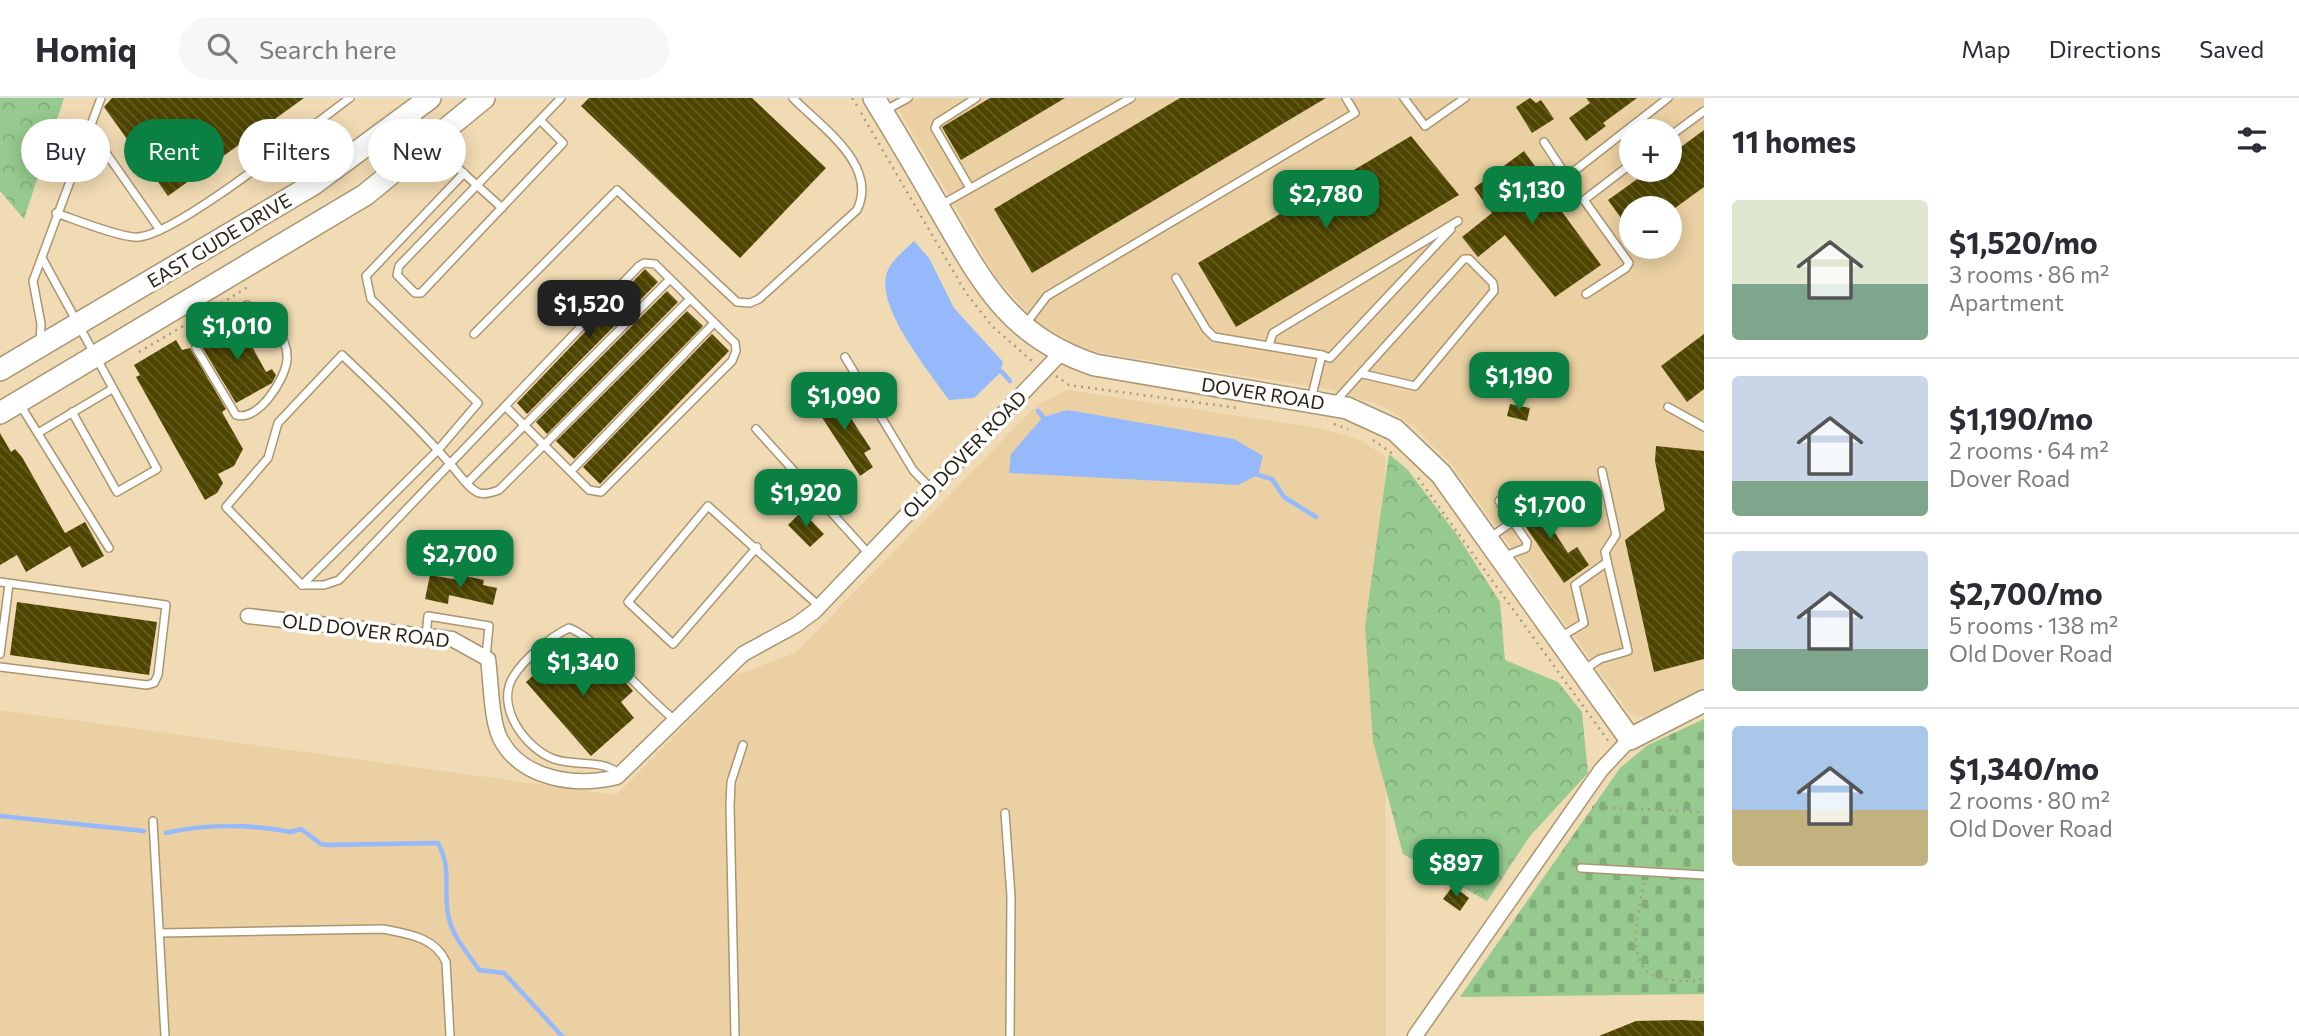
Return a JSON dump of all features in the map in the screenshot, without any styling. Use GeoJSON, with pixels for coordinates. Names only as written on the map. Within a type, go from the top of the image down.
{"type":"FeatureCollection","features":[{"type":"Feature","properties":{"kind":"street","name":"EAST GUDE DRIVE"},"geometry":{"type":"LineString","coordinates":[[0,370],[312,186],[430,98]]}},
{"type":"Feature","properties":{"kind":"street","name":"EAST GUDE DRIVE"},"geometry":{"type":"LineString","coordinates":[[460,119],[484,98]]}},
{"type":"Feature","properties":{"kind":"street","name":"DOVER ROAD"},"geometry":{"type":"LineString","coordinates":[[878,105],[986,288],[1023,328],[1061,353],[1111,368],[1311,399],[1330,413],[1371,417],[1408,440],[1441,474],[1630,739]]}},
{"type":"Feature","properties":{"kind":"street","name":"EAST GUDE DRIVE"},"geometry":{"type":"LineString","coordinates":[[0,413],[365,195],[382,182]]}},
{"type":"Feature","properties":{"kind":"street","name":"OLD DOVER ROAD"},"geometry":{"type":"LineString","coordinates":[[620,775],[743,654],[796,625],[819,606],[1061,353]]}},
{"type":"Feature","properties":{"kind":"street","name":"OLD DOVER ROAD"},"geometry":{"type":"LineString","coordinates":[[248,616],[452,639],[486,657]]}},
{"type":"Feature","properties":{"kind":"street"},"geometry":{"type":"LineString","coordinates":[[486,657],[499,736],[515,761],[541,775],[593,783],[620,775]]}},
{"type":"Feature","properties":{"kind":"street"},"geometry":{"type":"LineString","coordinates":[[1415,1036],[1601,770],[1630,739],[1704,701]]}},
{"type":"Feature","properties":{"kind":"lane"},"geometry":{"type":"LineString","coordinates":[[94,119],[101,98]]}},
{"type":"Feature","properties":{"kind":"lane"},"geometry":{"type":"LineString","coordinates":[[56,214],[138,238],[160,230],[224,191],[349,98]]}},
{"type":"Feature","properties":{"kind":"lane"},"geometry":{"type":"LineString","coordinates":[[540,120],[563,143],[421,293],[415,293],[397,275],[399,266],[561,98]]}},
{"type":"Feature","properties":{"kind":"lane"},"geometry":{"type":"LineString","coordinates":[[474,334],[617,190],[737,302],[750,303],[759,299],[857,210],[864,195],[856,162],[793,98]]}},
{"type":"Feature","properties":{"kind":"lane"},"geometry":{"type":"LineString","coordinates":[[878,105],[908,98]]}},
{"type":"Feature","properties":{"kind":"lane"},"geometry":{"type":"LineString","coordinates":[[970,188],[935,128],[937,123],[976,98]]}},
{"type":"Feature","properties":{"kind":"lane"},"geometry":{"type":"LineString","coordinates":[[938,206],[1131,98]]}},
{"type":"Feature","properties":{"kind":"lane"},"geometry":{"type":"LineString","coordinates":[[1023,328],[1047,296],[1355,113],[1346,98]]}},
{"type":"Feature","properties":{"kind":"lane"},"geometry":{"type":"LineString","coordinates":[[1404,98],[1425,126],[1465,98]]}},
{"type":"Feature","properties":{"kind":"lane"},"geometry":{"type":"LineString","coordinates":[[1544,142],[1563,171],[1573,172],[1668,98]]}},
{"type":"Feature","properties":{"kind":"lane"},"geometry":{"type":"LineString","coordinates":[[1682,127],[1704,111]]}},
{"type":"Feature","properties":{"kind":"lane"},"geometry":{"type":"LineString","coordinates":[[412,113],[417,119]]}},
{"type":"Feature","properties":{"kind":"lane"},"geometry":{"type":"LineString","coordinates":[[110,157],[147,207],[160,230]]}},
{"type":"Feature","properties":{"kind":"lane"},"geometry":{"type":"LineString","coordinates":[[1586,294],[1626,268],[1629,263],[1584,200],[1619,173]]}},
{"type":"Feature","properties":{"kind":"lane"},"geometry":{"type":"LineString","coordinates":[[466,175],[502,208]]}},
{"type":"Feature","properties":{"kind":"lane"},"geometry":{"type":"LineString","coordinates":[[39,347],[41,324],[33,281],[69,182]]}},
{"type":"Feature","properties":{"kind":"lane"},"geometry":{"type":"LineString","coordinates":[[302,585],[438,450],[478,403],[371,299],[366,276],[455,182]]}},
{"type":"Feature","properties":{"kind":"lane"},"geometry":{"type":"LineString","coordinates":[[1176,278],[1206,329],[1214,337],[1330,358],[1458,221],[1273,333],[1269,345]]}},
{"type":"Feature","properties":{"kind":"lane"},"geometry":{"type":"LineString","coordinates":[[42,258],[157,469],[117,492],[72,412]]}},
{"type":"Feature","properties":{"kind":"lane"},"geometry":{"type":"LineString","coordinates":[[1330,413],[1363,374],[1464,259],[1469,259],[1493,283],[1494,291],[1415,386],[1363,374]]}},
{"type":"Feature","properties":{"kind":"lane"},"geometry":{"type":"LineString","coordinates":[[505,406],[545,446],[571,471],[589,490],[601,492],[732,362],[736,351],[734,343],[690,299],[670,279],[655,264],[649,261],[639,266],[505,406],[450,464],[339,580],[324,585],[302,585],[226,507],[268,458],[278,423],[342,355],[438,450],[450,464],[467,483],[478,493],[499,490],[545,446],[690,299]]}},
{"type":"Feature","properties":{"kind":"lane"},"geometry":{"type":"LineString","coordinates":[[467,483],[526,427],[670,279]]}},
{"type":"Feature","properties":{"kind":"lane"},"geometry":{"type":"LineString","coordinates":[[197,294],[213,324]]}},
{"type":"Feature","properties":{"kind":"lane"},"geometry":{"type":"LineString","coordinates":[[247,305],[260,311],[277,331],[286,349],[284,371],[254,414],[244,418],[236,415],[196,348],[197,335],[213,324],[247,305]]}},
{"type":"Feature","properties":{"kind":"lane"},"geometry":{"type":"LineString","coordinates":[[571,471],[714,323]]}},
{"type":"Feature","properties":{"kind":"lane"},"geometry":{"type":"LineString","coordinates":[[1311,399],[1322,355]]}},
{"type":"Feature","properties":{"kind":"lane"},"geometry":{"type":"LineString","coordinates":[[845,357],[913,470],[930,488]]}},
{"type":"Feature","properties":{"kind":"lane"},"geometry":{"type":"LineString","coordinates":[[38,433],[112,388]]}},
{"type":"Feature","properties":{"kind":"lane"},"geometry":{"type":"LineString","coordinates":[[19,402],[109,548]]}},
{"type":"Feature","properties":{"kind":"lane"},"geometry":{"type":"LineString","coordinates":[[1668,407],[1704,427]]}},
{"type":"Feature","properties":{"kind":"lane"},"geometry":{"type":"LineString","coordinates":[[756,429],[869,554]]}},
{"type":"Feature","properties":{"kind":"lane"},"geometry":{"type":"LineString","coordinates":[[1581,671],[1600,659],[1628,651],[1605,552],[1616,535],[1602,471]]}},
{"type":"Feature","properties":{"kind":"lane"},"geometry":{"type":"LineString","coordinates":[[1499,501],[1528,545],[1501,558]]}},
{"type":"Feature","properties":{"kind":"lane"},"geometry":{"type":"LineString","coordinates":[[757,547],[673,644],[628,602],[708,506],[757,547],[819,606]]}},
{"type":"Feature","properties":{"kind":"lane"},"geometry":{"type":"LineString","coordinates":[[1488,539],[1512,522]]}},
{"type":"Feature","properties":{"kind":"lane"},"geometry":{"type":"LineString","coordinates":[[1558,638],[1584,623],[1575,585],[1607,562]]}},
{"type":"Feature","properties":{"kind":"lane"},"geometry":{"type":"LineString","coordinates":[[0,582],[166,604],[158,675],[154,683],[147,685],[0,667]]}},
{"type":"Feature","properties":{"kind":"lane"},"geometry":{"type":"LineString","coordinates":[[0,654],[9,584]]}},
{"type":"Feature","properties":{"kind":"lane"},"geometry":{"type":"LineString","coordinates":[[426,636],[428,616],[489,625],[486,657]]}},
{"type":"Feature","properties":{"kind":"lane"},"geometry":{"type":"LineString","coordinates":[[620,775],[609,766],[552,759],[530,746],[509,710],[512,679],[524,665],[558,634],[569,628],[583,633],[638,689],[676,721]]}},
{"type":"Feature","properties":{"kind":"lane"},"geometry":{"type":"LineString","coordinates":[[735,1036],[730,806],[731,782],[743,745]]}},
{"type":"Feature","properties":{"kind":"lane"},"geometry":{"type":"LineString","coordinates":[[1005,813],[1010,896],[1010,1036]]}},
{"type":"Feature","properties":{"kind":"lane"},"geometry":{"type":"LineString","coordinates":[[153,821],[164,1036]]}},
{"type":"Feature","properties":{"kind":"lane"},"geometry":{"type":"LineString","coordinates":[[1581,868],[1704,875]]}},
{"type":"Feature","properties":{"kind":"lane"},"geometry":{"type":"LineString","coordinates":[[160,933],[383,929],[414,936],[432,943],[442,952],[446,962],[450,1036]]}},
{"type":"Feature","properties":{"kind":"path"},"geometry":{"type":"LineString","coordinates":[[852,98],[966,293],[1005,338],[1030,360],[1069,385],[1249,410]]}},
{"type":"Feature","properties":{"kind":"path"},"geometry":{"type":"LineString","coordinates":[[1330,413],[1358,433]]}},
{"type":"Feature","properties":{"kind":"path"},"geometry":{"type":"LineString","coordinates":[[1368,437],[1395,455]]}},
{"type":"Feature","properties":{"kind":"path"},"geometry":{"type":"LineString","coordinates":[[1411,470],[1608,741]]}},
{"type":"Feature","properties":{"kind":"path"},"geometry":{"type":"LineString","coordinates":[[1587,807],[1704,812]]}},
{"type":"Feature","properties":{"kind":"path"},"geometry":{"type":"LineString","coordinates":[[1646,872],[1635,930],[1637,951],[1644,971],[1655,979],[1695,982],[1704,978]]}},
{"type":"Feature","properties":{"kind":"shaded area"},"geometry":{"type":"Polygon","coordinates":[[[892,98],[1704,98],[1704,694],[1648,717],[1635,716],[1627,710],[1452,465],[1412,425],[1385,407],[1329,389],[1102,353],[1078,346],[1036,322],[996,277],[892,98]]]}},
{"type":"Feature","properties":{"kind":"shaded area"},"geometry":{"type":"Polygon","coordinates":[[[1067,390],[1319,428],[1358,439],[1385,456],[1386,1036],[0,1036],[0,710],[616,795],[734,676],[795,653],[1037,405],[1067,390]]]}},
{"type":"Feature","properties":{"kind":"green space"},"geometry":{"type":"Polygon","coordinates":[[[0,98],[64,98],[57,119],[21,119],[21,182],[36,182],[24,219],[0,191],[0,98]]]}},
{"type":"Feature","properties":{"kind":"green space"},"geometry":{"type":"Polygon","coordinates":[[[1389,454],[1407,469],[1457,535],[1500,602],[1505,660],[1558,682],[1582,712],[1588,773],[1530,836],[1487,901],[1403,854],[1373,741],[1365,626],[1389,454]]]}},
{"type":"Feature","properties":{"kind":"green space"},"geometry":{"type":"Polygon","coordinates":[[[1704,719],[1704,994],[1460,997],[1620,768],[1648,745],[1704,719]]]}},
{"type":"Feature","properties":{"kind":"water"},"geometry":{"type":"Polygon","coordinates":[[[914,241],[929,258],[954,308],[1003,362],[1000,373],[974,398],[949,400],[905,337],[888,301],[885,284],[888,270],[914,241]]]}},
{"type":"Feature","properties":{"kind":"water"},"geometry":{"type":"Polygon","coordinates":[[[1068,410],[1234,439],[1263,456],[1258,475],[1238,485],[1009,473],[1011,454],[1043,417],[1068,410]]]}},
{"type":"Feature","properties":{"kind":"building"},"geometry":{"type":"Polygon","coordinates":[[[112,98],[304,98],[275,119],[238,119],[238,146],[224,156],[224,119],[124,119],[124,135],[104,107],[112,98]]]}},
{"type":"Feature","properties":{"kind":"building"},"geometry":{"type":"Polygon","coordinates":[[[589,98],[752,98],[826,168],[740,258],[581,106],[589,98]]]}},
{"type":"Feature","properties":{"kind":"building"},"geometry":{"type":"Polygon","coordinates":[[[990,98],[1065,98],[961,160],[942,127],[990,98]]]}},
{"type":"Feature","properties":{"kind":"building"},"geometry":{"type":"Polygon","coordinates":[[[1180,98],[1326,98],[1032,273],[994,209],[1180,98]]]}},
{"type":"Feature","properties":{"kind":"building"},"geometry":{"type":"Polygon","coordinates":[[[1530,98],[1536,103],[1541,100],[1554,119],[1532,133],[1516,107],[1530,98]]]}},
{"type":"Feature","properties":{"kind":"building"},"geometry":{"type":"Polygon","coordinates":[[[1586,98],[1637,98],[1603,123],[1606,126],[1586,141],[1569,118],[1590,103],[1586,98]]]}},
{"type":"Feature","properties":{"kind":"building"},"geometry":{"type":"Polygon","coordinates":[[[1704,130],[1704,187],[1682,203],[1682,196],[1619,196],[1619,215],[1608,200],[1633,182],[1682,182],[1682,146],[1704,130]]]}},
{"type":"Feature","properties":{"kind":"building"},"geometry":{"type":"Polygon","coordinates":[[[1411,136],[1459,195],[1236,327],[1198,263],[1411,136]]]}},
{"type":"Feature","properties":{"kind":"building"},"geometry":{"type":"Polygon","coordinates":[[[1524,151],[1561,202],[1557,205],[1601,265],[1555,297],[1505,235],[1478,257],[1462,237],[1492,213],[1474,188],[1524,151]]]}},
{"type":"Feature","properties":{"kind":"building"},"geometry":{"type":"Polygon","coordinates":[[[158,182],[187,182],[168,196],[158,182]]]}},
{"type":"Feature","properties":{"kind":"building"},"geometry":{"type":"Polygon","coordinates":[[[645,269],[658,282],[527,414],[517,403],[645,269]]]}},
{"type":"Feature","properties":{"kind":"building"},"geometry":{"type":"Polygon","coordinates":[[[667,291],[678,302],[547,434],[536,422],[667,291]]]}},
{"type":"Feature","properties":{"kind":"building"},"geometry":{"type":"Polygon","coordinates":[[[687,311],[703,326],[574,459],[556,441],[687,311]]]}},
{"type":"Feature","properties":{"kind":"building"},"geometry":{"type":"Polygon","coordinates":[[[238,321],[266,372],[272,369],[276,375],[272,383],[236,403],[202,347],[203,341],[238,321]]]}},
{"type":"Feature","properties":{"kind":"building"},"geometry":{"type":"Polygon","coordinates":[[[712,334],[729,351],[600,484],[583,467],[712,334]]]}},
{"type":"Feature","properties":{"kind":"building"},"geometry":{"type":"Polygon","coordinates":[[[1704,334],[1704,389],[1687,402],[1661,366],[1704,334]]]}},
{"type":"Feature","properties":{"kind":"building"},"geometry":{"type":"Polygon","coordinates":[[[176,340],[182,350],[190,348],[226,409],[222,412],[243,449],[234,466],[218,474],[223,483],[217,493],[205,500],[136,377],[140,375],[134,365],[176,340]]]}},
{"type":"Feature","properties":{"kind":"building"},"geometry":{"type":"Polygon","coordinates":[[[821,392],[828,403],[837,397],[871,449],[864,453],[873,467],[860,476],[810,399],[821,392]]]}},
{"type":"Feature","properties":{"kind":"building"},"geometry":{"type":"Polygon","coordinates":[[[1510,404],[1530,408],[1527,421],[1507,416],[1510,404]]]}},
{"type":"Feature","properties":{"kind":"building"},"geometry":{"type":"Polygon","coordinates":[[[0,433],[11,452],[15,449],[22,457],[65,533],[85,522],[104,556],[82,568],[70,546],[26,572],[17,555],[0,565],[0,433]]]}},
{"type":"Feature","properties":{"kind":"building"},"geometry":{"type":"Polygon","coordinates":[[[1656,446],[1704,451],[1704,659],[1654,672],[1625,540],[1665,510],[1655,461],[1656,446]]]}},
{"type":"Feature","properties":{"kind":"building"},"geometry":{"type":"Polygon","coordinates":[[[1531,496],[1568,553],[1577,547],[1589,565],[1564,583],[1513,508],[1531,496]]]}},
{"type":"Feature","properties":{"kind":"building"},"geometry":{"type":"Polygon","coordinates":[[[802,511],[824,534],[810,547],[788,525],[802,511]]]}},
{"type":"Feature","properties":{"kind":"building"},"geometry":{"type":"Polygon","coordinates":[[[430,575],[464,581],[465,576],[484,580],[483,585],[497,588],[493,605],[449,595],[448,604],[425,599],[430,575]]]}},
{"type":"Feature","properties":{"kind":"building"},"geometry":{"type":"Polygon","coordinates":[[[17,602],[157,622],[149,675],[10,655],[17,602]]]}},
{"type":"Feature","properties":{"kind":"building"},"geometry":{"type":"Polygon","coordinates":[[[570,642],[606,683],[617,673],[633,691],[621,702],[634,718],[591,756],[526,682],[570,642]]]}},
{"type":"Feature","properties":{"kind":"building"},"geometry":{"type":"Polygon","coordinates":[[[1453,886],[1469,898],[1460,911],[1443,899],[1453,886]]]}},
{"type":"Feature","properties":{"kind":"building"},"geometry":{"type":"Polygon","coordinates":[[[1636,1021],[1704,1021],[1704,1036],[1599,1036],[1636,1021]]]}},
{"type":"Feature","properties":{"kind":"waterway"},"geometry":{"type":"LineString","coordinates":[[1002,372],[1010,381]]}},
{"type":"Feature","properties":{"kind":"waterway"},"geometry":{"type":"LineString","coordinates":[[1038,411],[1043,417]]}},
{"type":"Feature","properties":{"kind":"waterway"},"geometry":{"type":"LineString","coordinates":[[1258,475],[1272,479],[1284,497],[1316,517]]}},
{"type":"Feature","properties":{"kind":"waterway"},"geometry":{"type":"LineString","coordinates":[[0,816],[144,831]]}},
{"type":"Feature","properties":{"kind":"waterway"},"geometry":{"type":"LineString","coordinates":[[166,833],[196,828],[244,826],[291,832],[301,829],[321,844],[327,845],[438,843],[445,863],[449,919],[462,946],[479,970],[504,973],[562,1036]]}}]}
